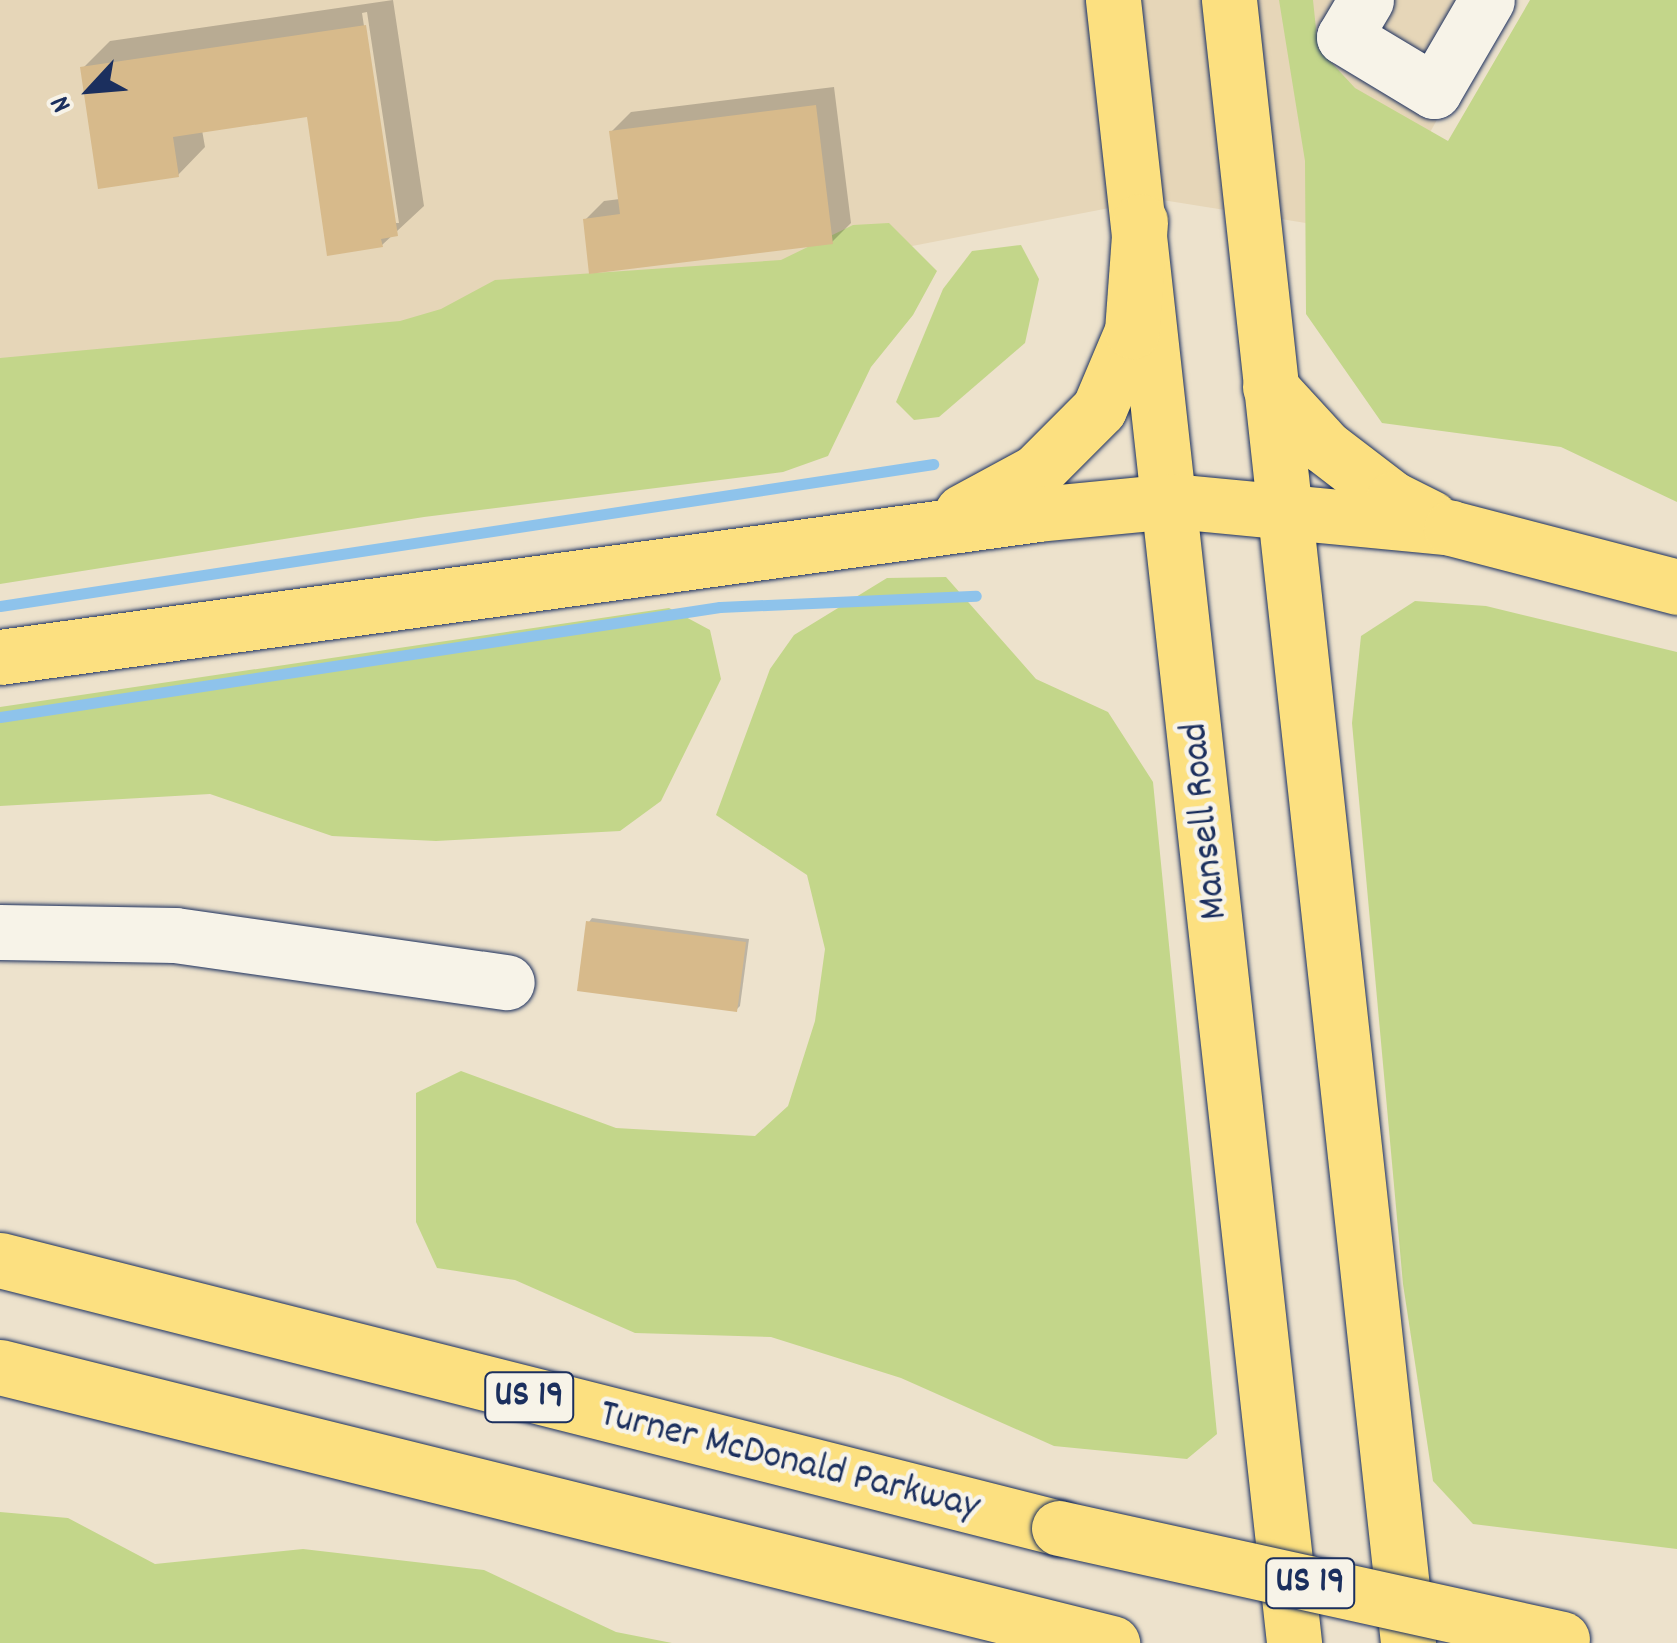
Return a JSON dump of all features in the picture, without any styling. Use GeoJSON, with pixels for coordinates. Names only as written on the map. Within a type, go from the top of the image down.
{"type":"FeatureCollection","features":[{"type":"Feature","properties":{"kind":"main road","name":"Mansell Road"},"geometry":{"type":"LineString","coordinates":[[1113,0],[1172,501],[1294,1643]]}},
{"type":"Feature","properties":{"kind":"main road"},"geometry":{"type":"LineString","coordinates":[[1229,0],[1408,1643]]}},
{"type":"Feature","properties":{"kind":"main road"},"geometry":{"type":"LineString","coordinates":[[928,529],[1036,472],[1099,409],[1132,331],[1140,221]]}},
{"type":"Feature","properties":{"kind":"main road"},"geometry":{"type":"LineString","coordinates":[[1270,387],[1296,421],[1354,471],[1451,528]]}},
{"type":"Feature","properties":{"kind":"main road"},"geometry":{"type":"LineString","coordinates":[[0,657],[928,529],[1172,501],[1451,528],[1677,587]]}},
{"type":"Feature","properties":{"kind":"main road","name":"Turner McDonald Parkway"},"geometry":{"type":"LineString","coordinates":[[0,1260],[1059,1528],[1573,1641]]}},
{"type":"Feature","properties":{"kind":"main road","name":"US 19"},"geometry":{"type":"LineString","coordinates":[[0,1367],[1112,1643]]}},
{"type":"Feature","properties":{"kind":"lane"},"geometry":{"type":"LineString","coordinates":[[1366,0],[1344,37],[1434,90],[1488,0]]}},
{"type":"Feature","properties":{"kind":"lane"},"geometry":{"type":"LineString","coordinates":[[0,932],[175,936],[506,982]]}},
{"type":"Feature","properties":{"kind":"shaded area"},"geometry":{"type":"Polygon","coordinates":[[[0,0],[1503,0],[1374,234],[1156,199],[0,422],[0,0]]]}},
{"type":"Feature","properties":{"kind":"green space"},"geometry":{"type":"Polygon","coordinates":[[[1279,0],[1313,0],[1318,48],[1355,88],[1448,141],[1530,0],[1677,0],[1677,502],[1561,447],[1382,423],[1306,314],[1305,161],[1279,0]]]}},
{"type":"Feature","properties":{"kind":"green space"},"geometry":{"type":"Polygon","coordinates":[[[889,223],[937,271],[913,315],[871,367],[828,456],[783,472],[424,517],[0,584],[0,358],[400,321],[441,309],[495,280],[781,260],[853,225],[889,223]]]}},
{"type":"Feature","properties":{"kind":"green space"},"geometry":{"type":"Polygon","coordinates":[[[1021,245],[1039,279],[1025,343],[939,417],[914,420],[896,402],[943,289],[972,251],[1021,245]]]}},
{"type":"Feature","properties":{"kind":"green space"},"geometry":{"type":"Polygon","coordinates":[[[946,577],[1036,679],[1108,712],[1153,782],[1217,1434],[1187,1459],[1054,1446],[901,1378],[771,1337],[635,1333],[515,1280],[437,1268],[416,1222],[416,1093],[461,1071],[616,1128],[755,1136],[788,1106],[815,1021],[825,949],[807,875],[716,815],[770,669],[794,635],[887,578],[946,577]]]}},
{"type":"Feature","properties":{"kind":"green space"},"geometry":{"type":"Polygon","coordinates":[[[1415,601],[1486,606],[1677,652],[1677,1549],[1473,1524],[1433,1481],[1403,1284],[1352,723],[1361,636],[1415,601]]]}},
{"type":"Feature","properties":{"kind":"green space"},"geometry":{"type":"Polygon","coordinates":[[[669,608],[710,630],[721,679],[661,801],[620,831],[436,841],[332,836],[210,794],[0,806],[0,707],[669,608]]]}},
{"type":"Feature","properties":{"kind":"green space"},"geometry":{"type":"Polygon","coordinates":[[[0,1512],[68,1518],[155,1564],[303,1549],[484,1570],[616,1632],[672,1643],[0,1643],[0,1512]]]}},
{"type":"Feature","properties":{"kind":"building"},"geometry":{"type":"Polygon","coordinates":[[[366,25],[398,236],[381,239],[383,247],[327,256],[307,117],[173,137],[179,177],[98,189],[80,67],[366,25]]]}},
{"type":"Feature","properties":{"kind":"building"},"geometry":{"type":"Polygon","coordinates":[[[816,105],[833,244],[589,274],[583,219],[620,214],[609,131],[816,105]]]}},
{"type":"Feature","properties":{"kind":"building"},"geometry":{"type":"Polygon","coordinates":[[[586,921],[746,942],[737,1012],[577,991],[586,921]]]}},
{"type":"Feature","properties":{"kind":"waterway"},"geometry":{"type":"LineString","coordinates":[[0,606],[933,464]]}},
{"type":"Feature","properties":{"kind":"waterway"},"geometry":{"type":"LineString","coordinates":[[0,717],[720,607],[976,596]]}}]}
